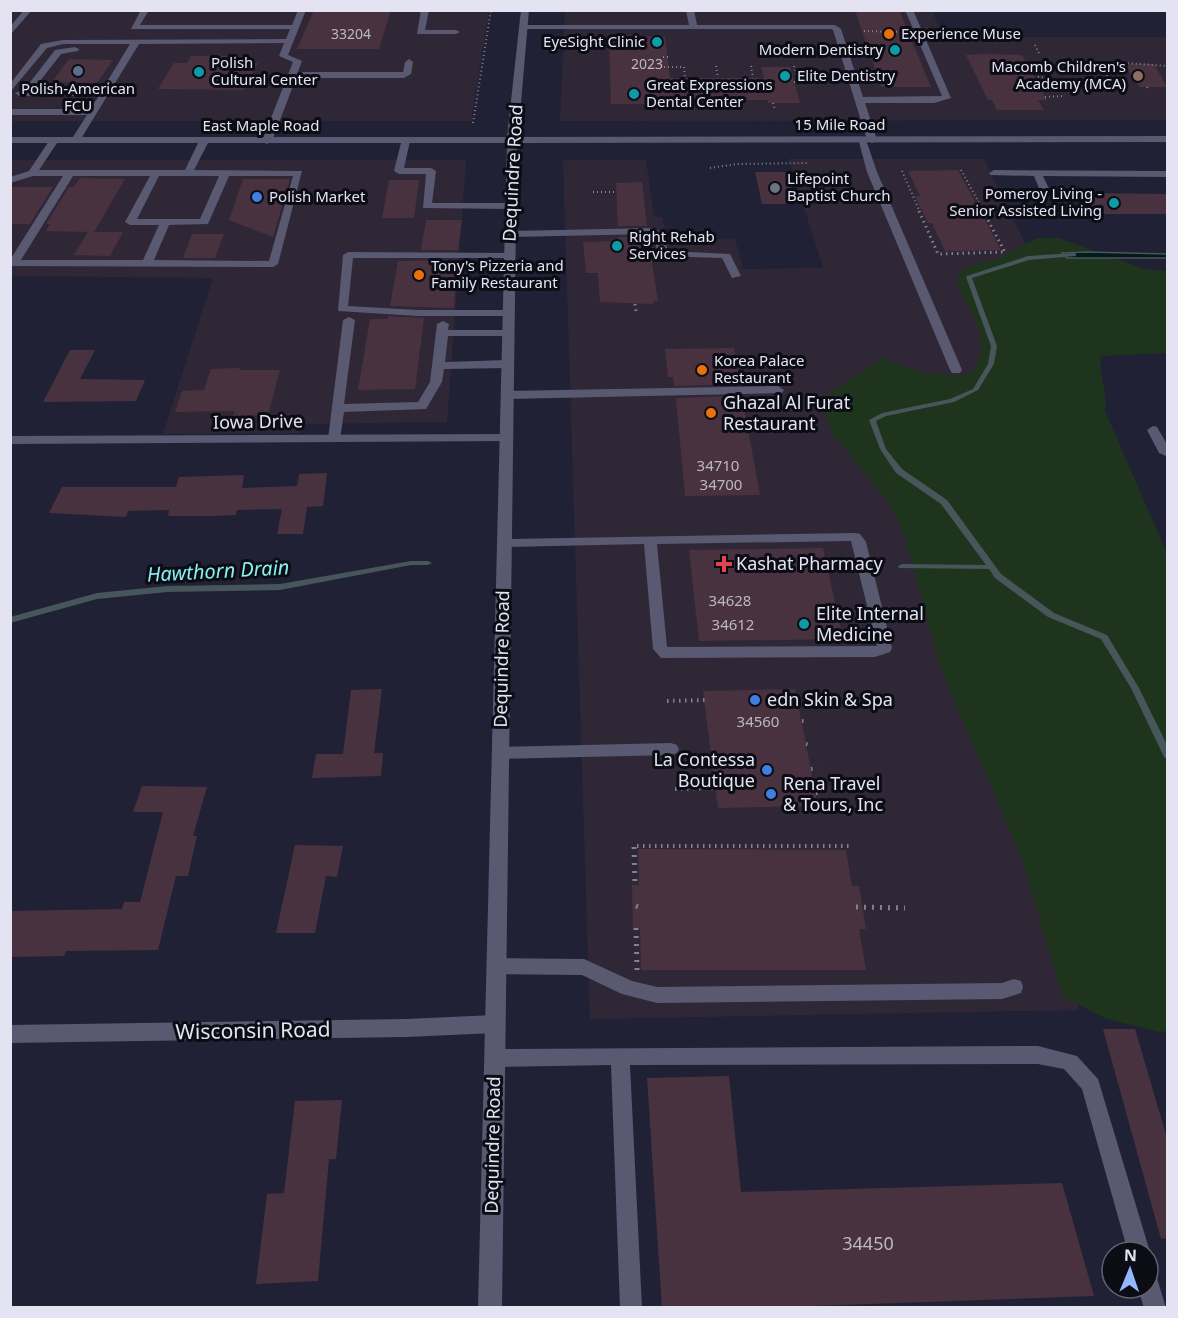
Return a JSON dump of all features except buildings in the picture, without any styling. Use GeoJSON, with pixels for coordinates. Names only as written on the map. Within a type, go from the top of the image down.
{"type":"FeatureCollection","features":[{"type":"Feature","properties":{"kind":"main road","name":"Dequindre Road"},"geometry":{"type":"LineString","coordinates":[[490,1308],[510,206],[512,141],[525,10]]}},
{"type":"Feature","properties":{"kind":"main road","name":"15 Mile Road"},"geometry":{"type":"LineString","coordinates":[[512,141],[1167,139]]}},
{"type":"Feature","properties":{"kind":"main road","name":"East Maple Road"},"geometry":{"type":"LineString","coordinates":[[10,140],[512,141]]}},
{"type":"Feature","properties":{"kind":"main road","name":"Iowa Drive"},"geometry":{"type":"LineString","coordinates":[[10,440],[506,438]]}},
{"type":"Feature","properties":{"kind":"main road","name":"Wisconsin Road"},"geometry":{"type":"LineString","coordinates":[[10,1034],[406,1028],[495,1024]]}},
{"type":"Feature","properties":{"kind":"lane"},"geometry":{"type":"LineString","coordinates":[[10,33],[28,10]]}},
{"type":"Feature","properties":{"kind":"lane"},"geometry":{"type":"LineString","coordinates":[[146,10],[134,27],[295,27]]}},
{"type":"Feature","properties":{"kind":"lane"},"geometry":{"type":"LineString","coordinates":[[267,141],[298,61],[283,56],[302,10]]}},
{"type":"Feature","properties":{"kind":"lane"},"geometry":{"type":"LineString","coordinates":[[425,10],[420,32],[456,32]]}},
{"type":"Feature","properties":{"kind":"lane"},"geometry":{"type":"LineString","coordinates":[[690,10],[693,27]]}},
{"type":"Feature","properties":{"kind":"lane"},"geometry":{"type":"LineString","coordinates":[[858,100],[947,98],[909,10]]}},
{"type":"Feature","properties":{"kind":"lane"},"geometry":{"type":"LineString","coordinates":[[524,27],[834,28],[858,100],[872,172],[956,370]]}},
{"type":"Feature","properties":{"kind":"lane"},"geometry":{"type":"LineString","coordinates":[[26,93],[58,52],[134,45],[290,41]]}},
{"type":"Feature","properties":{"kind":"lane"},"geometry":{"type":"LineString","coordinates":[[104,93],[10,91],[44,46],[63,42],[134,45]]}},
{"type":"Feature","properties":{"kind":"lane"},"geometry":{"type":"LineString","coordinates":[[76,140],[134,45]]}},
{"type":"Feature","properties":{"kind":"lane"},"geometry":{"type":"LineString","coordinates":[[293,75],[404,75],[407,74],[409,62]]}},
{"type":"Feature","properties":{"kind":"lane"},"geometry":{"type":"LineString","coordinates":[[10,112],[92,112]]}},
{"type":"Feature","properties":{"kind":"lane"},"geometry":{"type":"LineString","coordinates":[[32,173],[54,140]]}},
{"type":"Feature","properties":{"kind":"lane"},"geometry":{"type":"LineString","coordinates":[[188,173],[204,141]]}},
{"type":"Feature","properties":{"kind":"lane"},"geometry":{"type":"LineString","coordinates":[[405,141],[399,171],[431,171],[426,206],[510,206]]}},
{"type":"Feature","properties":{"kind":"lane"},"geometry":{"type":"LineString","coordinates":[[10,180],[32,173],[299,173],[273,264],[12,263]]}},
{"type":"Feature","properties":{"kind":"lane"},"geometry":{"type":"LineString","coordinates":[[12,263],[70,173]]}},
{"type":"Feature","properties":{"kind":"lane"},"geometry":{"type":"LineString","coordinates":[[156,173],[130,222],[204,222],[225,173]]}},
{"type":"Feature","properties":{"kind":"lane"},"geometry":{"type":"LineString","coordinates":[[994,173],[1167,174]]}},
{"type":"Feature","properties":{"kind":"lane"},"geometry":{"type":"LineString","coordinates":[[1037,173],[1046,193]]}},
{"type":"Feature","properties":{"kind":"lane"},"geometry":{"type":"LineString","coordinates":[[147,264],[165,222]]}},
{"type":"Feature","properties":{"kind":"lane"},"geometry":{"type":"LineString","coordinates":[[511,234],[654,231],[657,233],[663,254],[726,256],[736,276]]}},
{"type":"Feature","properties":{"kind":"lane"},"geometry":{"type":"LineString","coordinates":[[509,313],[418,313],[342,309],[348,255],[510,255]]}},
{"type":"Feature","properties":{"kind":"lane"},"geometry":{"type":"LineString","coordinates":[[334,439],[349,320]]}},
{"type":"Feature","properties":{"kind":"lane"},"geometry":{"type":"LineString","coordinates":[[338,408],[422,406],[436,382],[440,366],[442,328],[508,333]]}},
{"type":"Feature","properties":{"kind":"lane"},"geometry":{"type":"LineString","coordinates":[[440,366],[508,364]]}},
{"type":"Feature","properties":{"kind":"lane"},"geometry":{"type":"LineString","coordinates":[[507,395],[778,390]]}},
{"type":"Feature","properties":{"kind":"lane"},"geometry":{"type":"LineString","coordinates":[[1153,430],[1163,450],[1167,453]]}},
{"type":"Feature","properties":{"kind":"lane"},"geometry":{"type":"LineString","coordinates":[[504,543],[650,540],[855,537],[859,542],[885,648],[875,652],[666,654],[660,649],[650,540]]}},
{"type":"Feature","properties":{"kind":"lane"},"geometry":{"type":"LineString","coordinates":[[500,753],[671,749]]}},
{"type":"Feature","properties":{"kind":"lane"},"geometry":{"type":"LineString","coordinates":[[496,966],[584,967],[629,988],[657,995],[1002,991],[1014,987]]}},
{"type":"Feature","properties":{"kind":"lane"},"geometry":{"type":"LineString","coordinates":[[495,1058],[1038,1055],[1070,1062],[1091,1086],[1136,1240]]}},
{"type":"Feature","properties":{"kind":"lane"},"geometry":{"type":"LineString","coordinates":[[620,1056],[631,1308]]}},
{"type":"Feature","properties":{"kind":"path"},"geometry":{"type":"LineString","coordinates":[[473,127],[491,10]]}},
{"type":"Feature","properties":{"kind":"path"},"geometry":{"type":"LineString","coordinates":[[864,31],[909,32]]}},
{"type":"Feature","properties":{"kind":"path"},"geometry":{"type":"LineString","coordinates":[[1035,45],[1039,52]]}},
{"type":"Feature","properties":{"kind":"path"},"geometry":{"type":"LineString","coordinates":[[663,57],[670,57]]}},
{"type":"Feature","properties":{"kind":"path"},"geometry":{"type":"LineString","coordinates":[[1126,90],[1112,83],[1102,68],[1125,63],[1167,66]]}},
{"type":"Feature","properties":{"kind":"path"},"geometry":{"type":"LineString","coordinates":[[716,66],[718,78]]}},
{"type":"Feature","properties":{"kind":"path"},"geometry":{"type":"LineString","coordinates":[[751,66],[753,78]]}},
{"type":"Feature","properties":{"kind":"path"},"geometry":{"type":"LineString","coordinates":[[794,66],[796,82],[824,82]]}},
{"type":"Feature","properties":{"kind":"path"},"geometry":{"type":"LineString","coordinates":[[664,67],[684,67],[686,78]]}},
{"type":"Feature","properties":{"kind":"path"},"geometry":{"type":"LineString","coordinates":[[1038,77],[1055,80]]}},
{"type":"Feature","properties":{"kind":"path"},"geometry":{"type":"LineString","coordinates":[[1045,97],[1064,96]]}},
{"type":"Feature","properties":{"kind":"path"},"geometry":{"type":"LineString","coordinates":[[773,104],[775,110]]}},
{"type":"Feature","properties":{"kind":"path"},"geometry":{"type":"LineString","coordinates":[[710,168],[736,164],[807,163]]}},
{"type":"Feature","properties":{"kind":"path"},"geometry":{"type":"LineString","coordinates":[[770,164],[772,171]]}},
{"type":"Feature","properties":{"kind":"path"},"geometry":{"type":"LineString","coordinates":[[902,171],[938,254],[1005,252],[961,170]]}},
{"type":"Feature","properties":{"kind":"path"},"geometry":{"type":"LineString","coordinates":[[906,182],[913,182]]}},
{"type":"Feature","properties":{"kind":"path"},"geometry":{"type":"LineString","coordinates":[[593,192],[616,192]]}},
{"type":"Feature","properties":{"kind":"path"},"geometry":{"type":"LineString","coordinates":[[1032,211],[1052,215],[1086,213]]}},
{"type":"Feature","properties":{"kind":"path"},"geometry":{"type":"LineString","coordinates":[[929,234],[937,234]]}},
{"type":"Feature","properties":{"kind":"path"},"geometry":{"type":"LineString","coordinates":[[932,241],[940,241]]}},
{"type":"Feature","properties":{"kind":"path"},"geometry":{"type":"LineString","coordinates":[[635,304],[636,311]]}},
{"type":"Feature","properties":{"kind":"path"},"geometry":{"type":"LineString","coordinates":[[667,701],[708,700]]}},
{"type":"Feature","properties":{"kind":"path"},"geometry":{"type":"LineString","coordinates":[[675,789],[720,788]]}},
{"type":"Feature","properties":{"kind":"path"},"geometry":{"type":"LineString","coordinates":[[635,885],[634,846],[849,846]]}},
{"type":"Feature","properties":{"kind":"path"},"geometry":{"type":"LineString","coordinates":[[856,907],[905,908]]}},
{"type":"Feature","properties":{"kind":"path"},"geometry":{"type":"LineString","coordinates":[[636,928],[638,974]]}},
{"type":"Feature","properties":{"kind":"shaded area"},"geometry":{"type":"Polygon","coordinates":[[[932,10],[943,37],[1167,37],[1167,120],[560,121],[565,11],[932,10]]]}},
{"type":"Feature","properties":{"kind":"shaded area"},"geometry":{"type":"Polygon","coordinates":[[[11,11],[489,11],[471,121],[11,121],[11,11]]]}},
{"type":"Feature","properties":{"kind":"shaded area"},"geometry":{"type":"Polygon","coordinates":[[[789,159],[984,159],[1095,387],[867,389],[1079,1010],[590,1019],[563,160],[646,160],[654,217],[662,217],[667,240],[735,239],[743,269],[823,268],[789,159]]]}},
{"type":"Feature","properties":{"kind":"shaded area"},"geometry":{"type":"Polygon","coordinates":[[[11,160],[466,160],[447,422],[303,424],[300,433],[163,434],[213,278],[11,276],[11,160]]]}},
{"type":"Feature","properties":{"kind":"shaded area"},"geometry":{"type":"Polygon","coordinates":[[[1062,253],[1167,254],[1167,258],[1067,258],[1062,253]]]}},
{"type":"Feature","properties":{"kind":"green space"},"geometry":{"type":"Polygon","coordinates":[[[1037,238],[1059,238],[1144,269],[1167,271],[1167,353],[1101,356],[1100,363],[1105,411],[1167,553],[1167,1031],[1159,1032],[1107,1019],[1062,996],[1021,856],[940,667],[904,534],[889,503],[831,432],[822,398],[883,358],[926,373],[971,374],[978,362],[981,339],[974,317],[956,282],[965,267],[997,259],[1037,238]]]}},
{"type":"Feature","properties":{"kind":"waterway"},"geometry":{"type":"LineString","coordinates":[[1074,255],[1028,258],[969,277],[994,346],[991,364],[975,390],[952,401],[884,414],[872,420],[883,449],[899,471],[944,502],[998,576],[1051,615],[1104,637],[1135,688],[1168,757]]}},
{"type":"Feature","properties":{"kind":"waterway","name":"Hawthorn Drain"},"geometry":{"type":"LineString","coordinates":[[10,620],[97,596],[167,589],[280,587],[411,563],[428,563]]}},
{"type":"Feature","properties":{"kind":"waterway","name":"Hawthorn Drain"},"geometry":{"type":"LineString","coordinates":[[902,566],[990,567]]}},
{"type":"Feature","properties":{"kind":"place","name":"Experience Muse"},"geometry":{"type":"Point","coordinates":[889,34]}},
{"type":"Feature","properties":{"kind":"place","name":"EyeSight Clinic"},"geometry":{"type":"Point","coordinates":[657,42]}},
{"type":"Feature","properties":{"kind":"place","name":"Modern Dentistry"},"geometry":{"type":"Point","coordinates":[895,50]}},
{"type":"Feature","properties":{"kind":"place","name":"Polish-American FCU"},"geometry":{"type":"Point","coordinates":[78,71]}},
{"type":"Feature","properties":{"kind":"place","name":"Polish Cultural Center"},"geometry":{"type":"Point","coordinates":[199,72]}},
{"type":"Feature","properties":{"kind":"place","name":"Elite Dentistry"},"geometry":{"type":"Point","coordinates":[785,76]}},
{"type":"Feature","properties":{"kind":"place","name":"Macomb Children's Academy (MCA)"},"geometry":{"type":"Point","coordinates":[1138,76]}},
{"type":"Feature","properties":{"kind":"place","name":"Great Expressions Dental Center"},"geometry":{"type":"Point","coordinates":[634,94]}},
{"type":"Feature","properties":{"kind":"place","name":"Lifepoint Baptist Church"},"geometry":{"type":"Point","coordinates":[775,188]}},
{"type":"Feature","properties":{"kind":"place","name":"Polish Market"},"geometry":{"type":"Point","coordinates":[257,197]}},
{"type":"Feature","properties":{"kind":"place","name":"Pomeroy Living - Senior Assisted Living"},"geometry":{"type":"Point","coordinates":[1114,203]}},
{"type":"Feature","properties":{"kind":"place","name":"Right Rehab Services"},"geometry":{"type":"Point","coordinates":[617,246]}},
{"type":"Feature","properties":{"kind":"place","name":"Tony's Pizzeria and Family Restaurant"},"geometry":{"type":"Point","coordinates":[419,275]}},
{"type":"Feature","properties":{"kind":"place","name":"Korea Palace Restaurant"},"geometry":{"type":"Point","coordinates":[702,370]}},
{"type":"Feature","properties":{"kind":"place","name":"Ghazal Al Furat Restaurant"},"geometry":{"type":"Point","coordinates":[711,413]}},
{"type":"Feature","properties":{"kind":"place","name":"Kashat Pharmacy"},"geometry":{"type":"Point","coordinates":[724,564]}},
{"type":"Feature","properties":{"kind":"place","name":"Elite Internal Medicine"},"geometry":{"type":"Point","coordinates":[804,624]}},
{"type":"Feature","properties":{"kind":"place","name":"edn Skin & Spa"},"geometry":{"type":"Point","coordinates":[755,700]}},
{"type":"Feature","properties":{"kind":"place","name":"La Contessa Boutique"},"geometry":{"type":"Point","coordinates":[767,770]}},
{"type":"Feature","properties":{"kind":"place","name":"Rena Travel & Tours, Inc"},"geometry":{"type":"Point","coordinates":[771,794]}}]}
